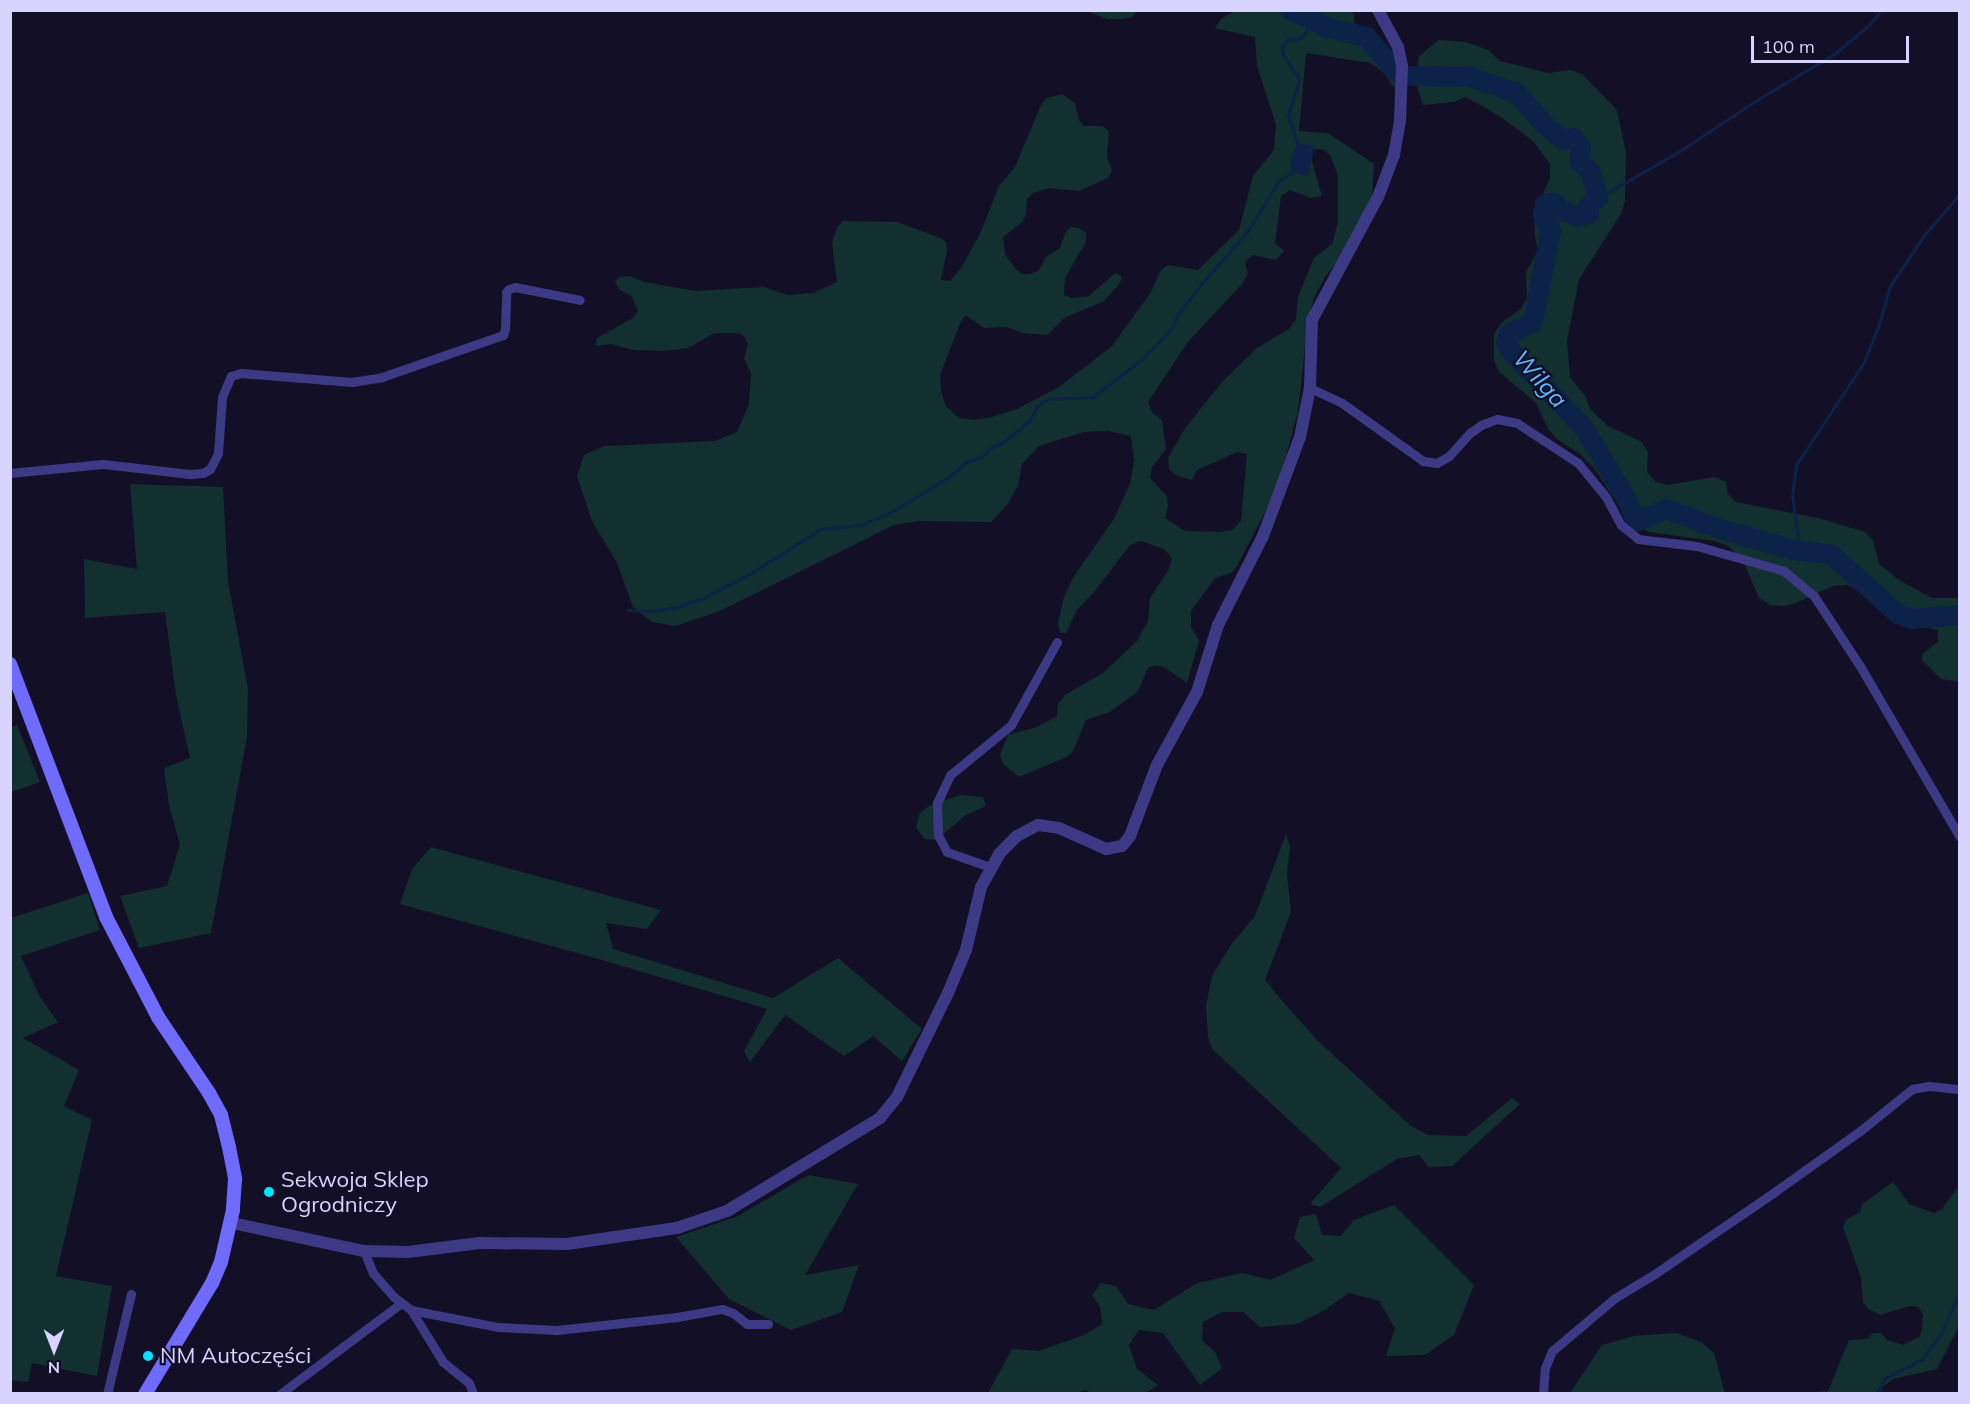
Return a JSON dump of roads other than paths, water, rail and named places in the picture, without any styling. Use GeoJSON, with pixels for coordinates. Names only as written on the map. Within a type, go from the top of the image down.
{"type":"FeatureCollection","features":[{"type":"Feature","properties":{"kind":"main road"},"geometry":{"type":"LineString","coordinates":[[10,664],[106,917],[153,1009],[221,1115],[235,1179],[232,1223],[221,1262],[212,1283],[145,1394]]}},
{"type":"Feature","properties":{"kind":"street"},"geometry":{"type":"LineString","coordinates":[[232,1223],[364,1251],[408,1252],[479,1243],[567,1244],[677,1228],[727,1211],[880,1118],[897,1097],[962,963],[977,901],[990,867],[1017,836],[1038,825],[1059,828],[1112,850],[1122,846],[1130,836],[1157,765],[1197,692],[1218,625],[1263,536],[1300,437],[1310,388],[1312,320],[1378,197],[1398,138],[1403,91],[1402,66],[1398,47],[1378,10]]}},
{"type":"Feature","properties":{"kind":"street"},"geometry":{"type":"LineString","coordinates":[[10,473],[103,464],[189,474],[203,473],[210,469],[218,453],[222,396],[231,376],[242,373],[352,382],[382,377],[503,335],[506,292],[509,288],[515,287],[580,300]]}},
{"type":"Feature","properties":{"kind":"street"},"geometry":{"type":"LineString","coordinates":[[1310,388],[1342,403],[1423,461],[1437,463],[1449,456],[1481,425],[1497,419],[1517,423],[1578,463],[1606,497],[1621,525],[1638,539],[1697,546],[1784,571],[1814,596],[1860,666],[1959,837]]}},
{"type":"Feature","properties":{"kind":"street"},"geometry":{"type":"LineString","coordinates":[[990,867],[947,852],[938,835],[936,803],[950,775],[1011,725],[1057,642]]}},
{"type":"Feature","properties":{"kind":"street"},"geometry":{"type":"LineString","coordinates":[[1543,1394],[1545,1368],[1552,1351],[1615,1298],[1653,1275],[1822,1159],[1912,1089],[1929,1086],[1959,1089]]}},
{"type":"Feature","properties":{"kind":"street"},"geometry":{"type":"LineString","coordinates":[[364,1251],[373,1273],[401,1303],[411,1310],[443,1362],[469,1383],[473,1394]]}},
{"type":"Feature","properties":{"kind":"street"},"geometry":{"type":"LineString","coordinates":[[107,1394],[131,1294]]}},
{"type":"Feature","properties":{"kind":"street"},"geometry":{"type":"LineString","coordinates":[[280,1394],[401,1303]]}},
{"type":"Feature","properties":{"kind":"street"},"geometry":{"type":"LineString","coordinates":[[411,1310],[498,1327],[532,1330],[557,1330],[676,1317],[722,1309],[733,1313],[747,1324],[768,1324]]}},
{"type":"Feature","properties":{"kind":"water"},"geometry":{"type":"Polygon","coordinates":[[[1297,143],[1315,146],[1307,177],[1294,172],[1290,165],[1297,143]]]}},
{"type":"Feature","properties":{"kind":"waterway","name":"Wilga"},"geometry":{"type":"LineString","coordinates":[[1290,10],[1327,28],[1367,37],[1396,71]]}},
{"type":"Feature","properties":{"kind":"waterway"},"geometry":{"type":"LineString","coordinates":[[1598,198],[1678,152],[1760,98],[1834,54],[1869,25],[1881,10]]}},
{"type":"Feature","properties":{"kind":"waterway"},"geometry":{"type":"LineString","coordinates":[[1298,146],[1288,116],[1299,79],[1283,55],[1282,47],[1288,39],[1295,40],[1302,37],[1308,28],[1321,25]]}},
{"type":"Feature","properties":{"kind":"waterway","name":"Wilga"},"geometry":{"type":"LineString","coordinates":[[1411,76],[1470,77],[1517,93],[1543,123],[1563,140],[1574,138],[1581,148],[1580,162],[1591,173],[1598,198],[1588,206],[1589,214],[1578,217],[1563,211],[1554,203],[1545,204],[1543,215],[1551,231],[1533,322],[1509,334],[1506,343],[1584,428],[1629,503],[1636,522],[1666,509],[1723,530],[1794,550],[1832,555],[1898,614],[1912,619],[1960,615]]}},
{"type":"Feature","properties":{"kind":"waterway"},"geometry":{"type":"LineString","coordinates":[[628,610],[650,611],[677,607],[703,598],[753,572],[821,529],[861,525],[895,510],[953,474],[966,462],[980,458],[992,447],[1002,443],[1030,420],[1037,406],[1047,399],[1093,397],[1141,360],[1173,327],[1176,317],[1203,282],[1247,232],[1278,182],[1295,169]]}},
{"type":"Feature","properties":{"kind":"waterway"},"geometry":{"type":"LineString","coordinates":[[1800,551],[1792,495],[1796,465],[1864,362],[1879,324],[1890,286],[1925,234],[1958,196]]}},
{"type":"Feature","properties":{"kind":"waterway"},"geometry":{"type":"LineString","coordinates":[[1877,1394],[1884,1379],[1922,1359],[1941,1334],[1960,1291]]}},
{"type":"Feature","properties":{"kind":"place","name":"Sekwoja Sklep Ogrodniczy"},"geometry":{"type":"Point","coordinates":[269,1192]}},
{"type":"Feature","properties":{"kind":"place","name":"NM Autoczęści"},"geometry":{"type":"Point","coordinates":[148,1356]}}]}
